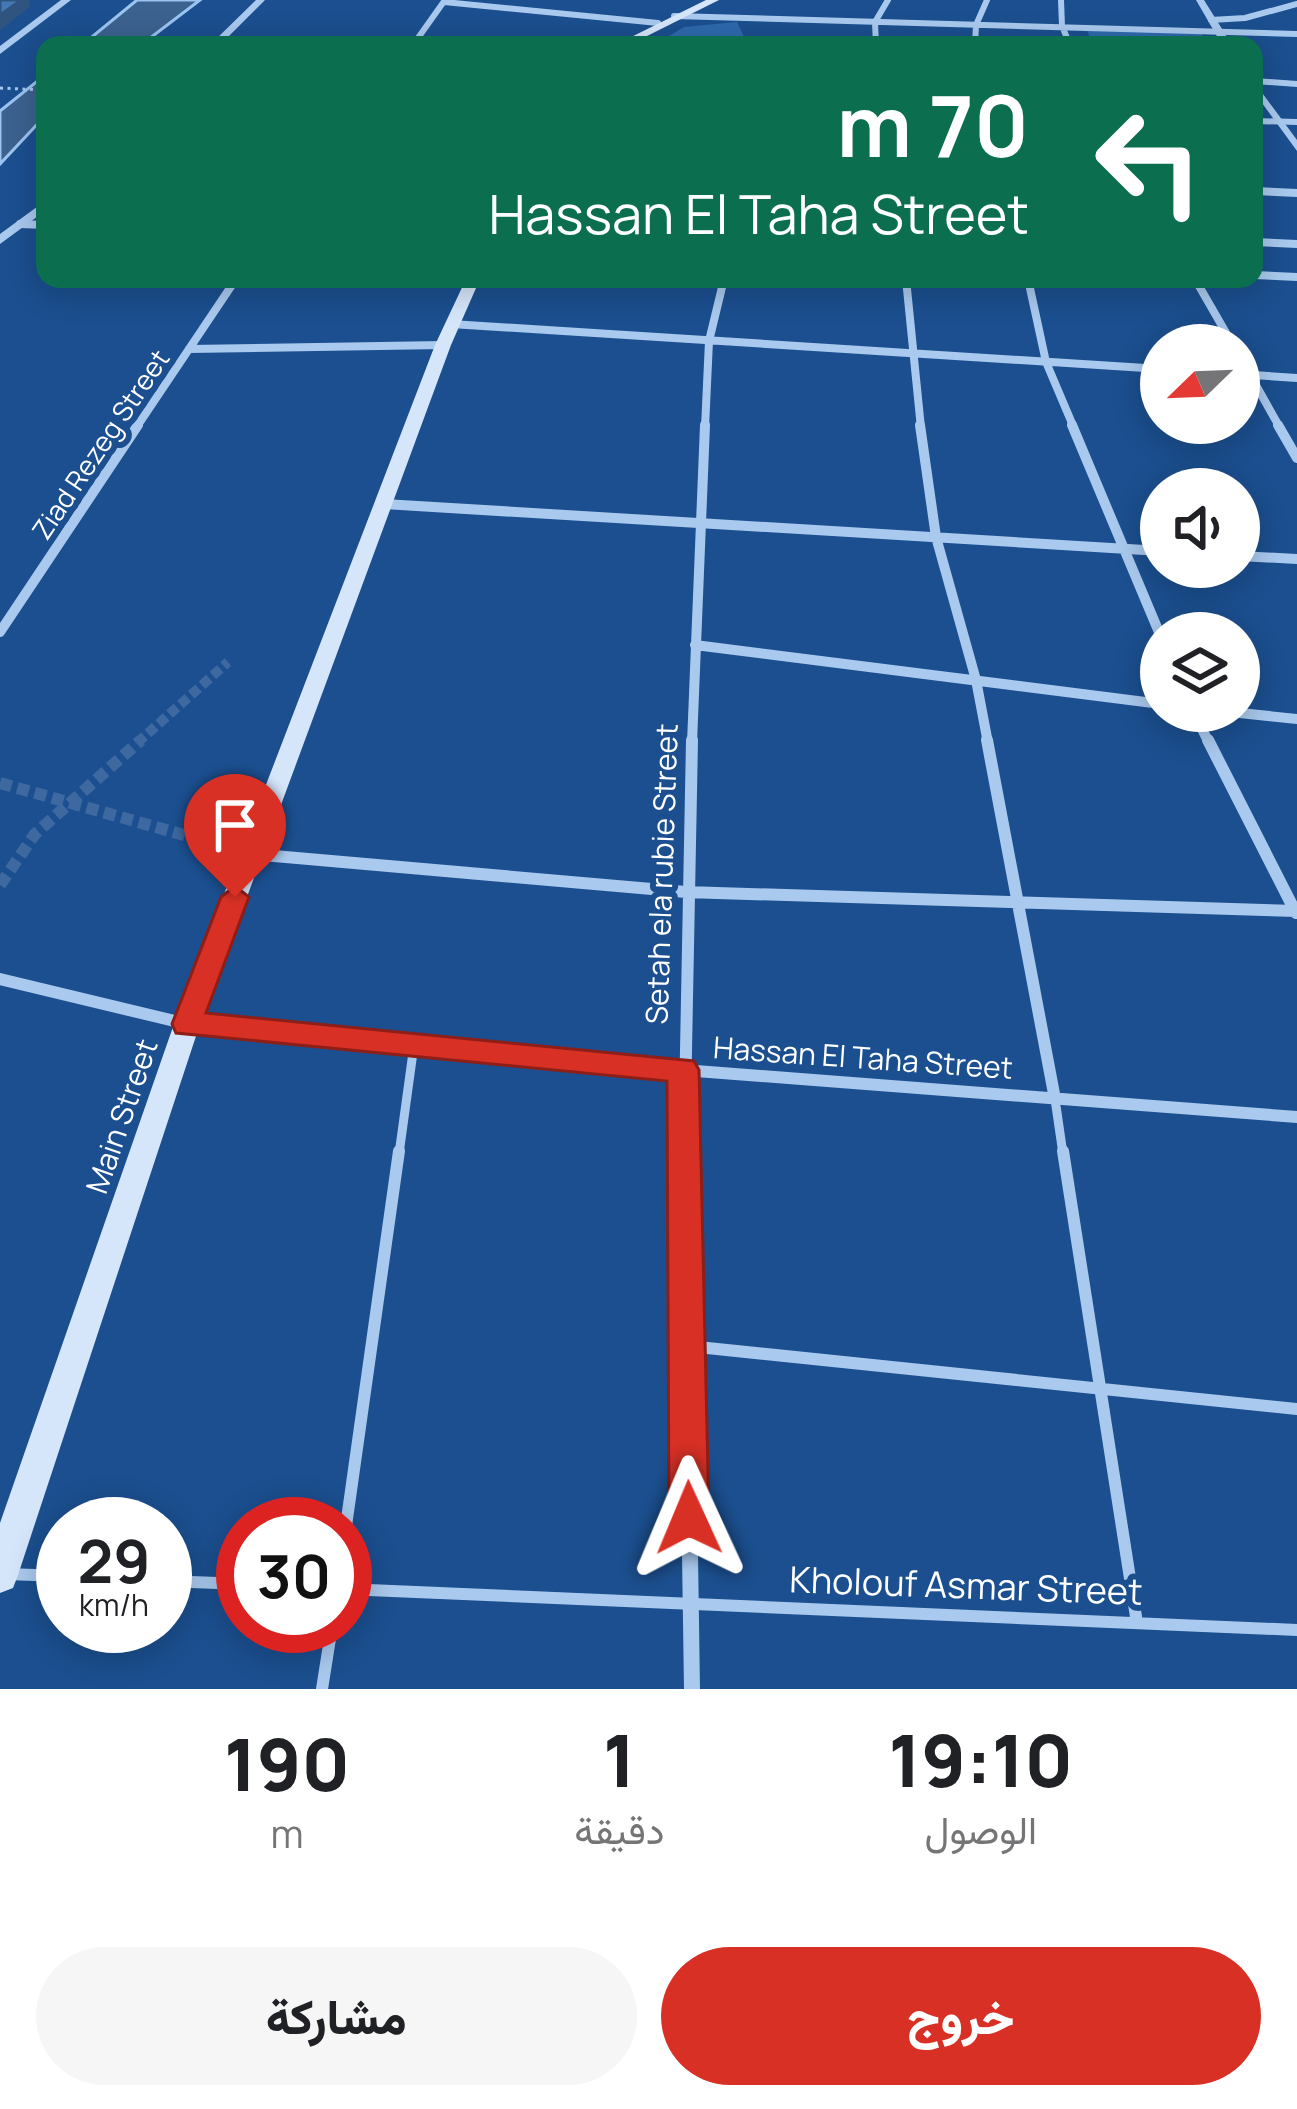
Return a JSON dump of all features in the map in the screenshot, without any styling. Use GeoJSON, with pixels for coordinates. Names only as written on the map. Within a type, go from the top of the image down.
{"type":"FeatureCollection","features":[{"type":"Feature","properties":{"kind":"main road"},"geometry":{"type":"LineString","coordinates":[[636,36],[714,0]]}},
{"type":"Feature","properties":{"kind":"main road","name":"Main Street"},"geometry":{"type":"LineString","coordinates":[[0,1574],[187,1024],[469,288]]}},
{"type":"Feature","properties":{"kind":"street"},"geometry":{"type":"LineString","coordinates":[[0,51],[67,0]]}},
{"type":"Feature","properties":{"kind":"street"},"geometry":{"type":"LineString","coordinates":[[224,36],[261,0]]}},
{"type":"Feature","properties":{"kind":"street"},"geometry":{"type":"LineString","coordinates":[[876,36],[875,22],[888,0]]}},
{"type":"Feature","properties":{"kind":"street"},"geometry":{"type":"LineString","coordinates":[[975,36],[987,0]]}},
{"type":"Feature","properties":{"kind":"street"},"geometry":{"type":"LineString","coordinates":[[1060,0],[1066,36]]}},
{"type":"Feature","properties":{"kind":"street"},"geometry":{"type":"LineString","coordinates":[[1199,0],[1221,36]]}},
{"type":"Feature","properties":{"kind":"street"},"geometry":{"type":"LineString","coordinates":[[422,36],[445,1],[658,23]]}},
{"type":"Feature","properties":{"kind":"street"},"geometry":{"type":"LineString","coordinates":[[1214,26],[1297,4]]}},
{"type":"Feature","properties":{"kind":"street"},"geometry":{"type":"LineString","coordinates":[[674,16],[1214,26],[1297,34]]}},
{"type":"Feature","properties":{"kind":"street"},"geometry":{"type":"LineString","coordinates":[[1263,83],[1297,83]]}},
{"type":"Feature","properties":{"kind":"street"},"geometry":{"type":"LineString","coordinates":[[1263,97],[1297,148]]}},
{"type":"Feature","properties":{"kind":"street"},"geometry":{"type":"LineString","coordinates":[[1263,121],[1297,122]]}},
{"type":"Feature","properties":{"kind":"street"},"geometry":{"type":"LineString","coordinates":[[1263,191],[1297,193]]}},
{"type":"Feature","properties":{"kind":"street"},"geometry":{"type":"LineString","coordinates":[[0,240],[36,212]]}},
{"type":"Feature","properties":{"kind":"street"},"geometry":{"type":"LineString","coordinates":[[20,224],[36,225]]}},
{"type":"Feature","properties":{"kind":"street"},"geometry":{"type":"LineString","coordinates":[[1263,242],[1297,244]]}},
{"type":"Feature","properties":{"kind":"street"},"geometry":{"type":"LineString","coordinates":[[1263,275],[1297,277]]}},
{"type":"Feature","properties":{"kind":"street","name":"Ziad Rezeg Street"},"geometry":{"type":"LineString","coordinates":[[0,632],[230,288]]}},
{"type":"Feature","properties":{"kind":"street","name":"Setah ela rubie Street"},"geometry":{"type":"LineString","coordinates":[[692,1689],[683,1070],[686,892],[694,645],[705,523],[709,340],[722,288]]}},
{"type":"Feature","properties":{"kind":"street"},"geometry":{"type":"LineString","coordinates":[[906,288],[910,353],[936,537],[976,680],[1055,1099]]}},
{"type":"Feature","properties":{"kind":"street"},"geometry":{"type":"LineString","coordinates":[[1030,288],[1046,362],[1150,612]]}},
{"type":"Feature","properties":{"kind":"street"},"geometry":{"type":"LineString","coordinates":[[1200,288],[1221,324]]}},
{"type":"Feature","properties":{"kind":"street"},"geometry":{"type":"LineString","coordinates":[[189,349],[447,335],[709,340],[1140,368]]}},
{"type":"Feature","properties":{"kind":"street"},"geometry":{"type":"LineString","coordinates":[[1260,375],[1297,378]]}},
{"type":"Feature","properties":{"kind":"street"},"geometry":{"type":"LineString","coordinates":[[1260,398],[1297,458]]}},
{"type":"Feature","properties":{"kind":"street"},"geometry":{"type":"LineString","coordinates":[[384,504],[1140,549]]}},
{"type":"Feature","properties":{"kind":"street"},"geometry":{"type":"LineString","coordinates":[[1260,557],[1297,559]]}},
{"type":"Feature","properties":{"kind":"street"},"geometry":{"type":"LineString","coordinates":[[694,645],[1140,701]]}},
{"type":"Feature","properties":{"kind":"street"},"geometry":{"type":"LineString","coordinates":[[1260,715],[1297,719]]}},
{"type":"Feature","properties":{"kind":"street"},"geometry":{"type":"LineString","coordinates":[[251,854],[686,892],[1296,912],[1204,732]]}},
{"type":"Feature","properties":{"kind":"street","name":"Hassan El Taha Street"},"geometry":{"type":"LineString","coordinates":[[0,979],[187,1024],[683,1070],[1297,1117]]}},
{"type":"Feature","properties":{"kind":"lane"},"geometry":{"type":"LineString","coordinates":[[350,1497],[414,1045]]}},
{"type":"Feature","properties":{"kind":"lane"},"geometry":{"type":"LineString","coordinates":[[1055,1099],[1096,1388],[1137,1623]]}},
{"type":"Feature","properties":{"kind":"lane"},"geometry":{"type":"LineString","coordinates":[[686,1346],[1297,1409]]}},
{"type":"Feature","properties":{"kind":"lane"},"geometry":{"type":"LineString","coordinates":[[0,1574],[36,1575]]}},
{"type":"Feature","properties":{"kind":"lane","name":"Kholouf Asmar Street"},"geometry":{"type":"LineString","coordinates":[[372,1590],[1297,1630]]}},
{"type":"Feature","properties":{"kind":"lane"},"geometry":{"type":"LineString","coordinates":[[322,1689],[328,1653]]}},
{"type":"Feature","properties":{"kind":"path"},"geometry":{"type":"LineString","coordinates":[[0,88],[36,90]]}},
{"type":"Feature","properties":{"kind":"shaded area"},"geometry":{"type":"Polygon","coordinates":[[[137,0],[200,0],[153,36],[93,36],[137,0]]]}},
{"type":"Feature","properties":{"kind":"shaded area"},"geometry":{"type":"Polygon","coordinates":[[[737,22],[744,36],[669,36],[684,27],[737,22]]]}},
{"type":"Feature","properties":{"kind":"shaded area"},"geometry":{"type":"Polygon","coordinates":[[[1086,28],[1203,36],[1089,36],[1086,28]]]}},
{"type":"Feature","properties":{"kind":"shaded area"},"geometry":{"type":"Polygon","coordinates":[[[36,82],[36,126],[0,164],[0,111],[36,82]]]}},
{"type":"Feature","properties":{"kind":"building"},"geometry":{"type":"Polygon","coordinates":[[[0,0],[21,0],[0,15],[0,0]]]}},
{"type":"Feature","properties":{"kind":"tunnel"},"geometry":{"type":"LineString","coordinates":[[137,743],[228,662]]}},
{"type":"Feature","properties":{"kind":"tunnel"},"geometry":{"type":"LineString","coordinates":[[70,803],[141,740]]}},
{"type":"Feature","properties":{"kind":"tunnel"},"geometry":{"type":"LineString","coordinates":[[0,783],[70,803]]}},
{"type":"Feature","properties":{"kind":"tunnel"},"geometry":{"type":"LineString","coordinates":[[0,885],[35,834],[70,803]]}},
{"type":"Feature","properties":{"kind":"tunnel"},"geometry":{"type":"LineString","coordinates":[[70,803],[251,854]]}},
{"type":"Feature","properties":{"kind":"route"},"geometry":{"type":"LineString","coordinates":[[235,897],[187,1024],[683,1070],[689,1518]]}}]}
